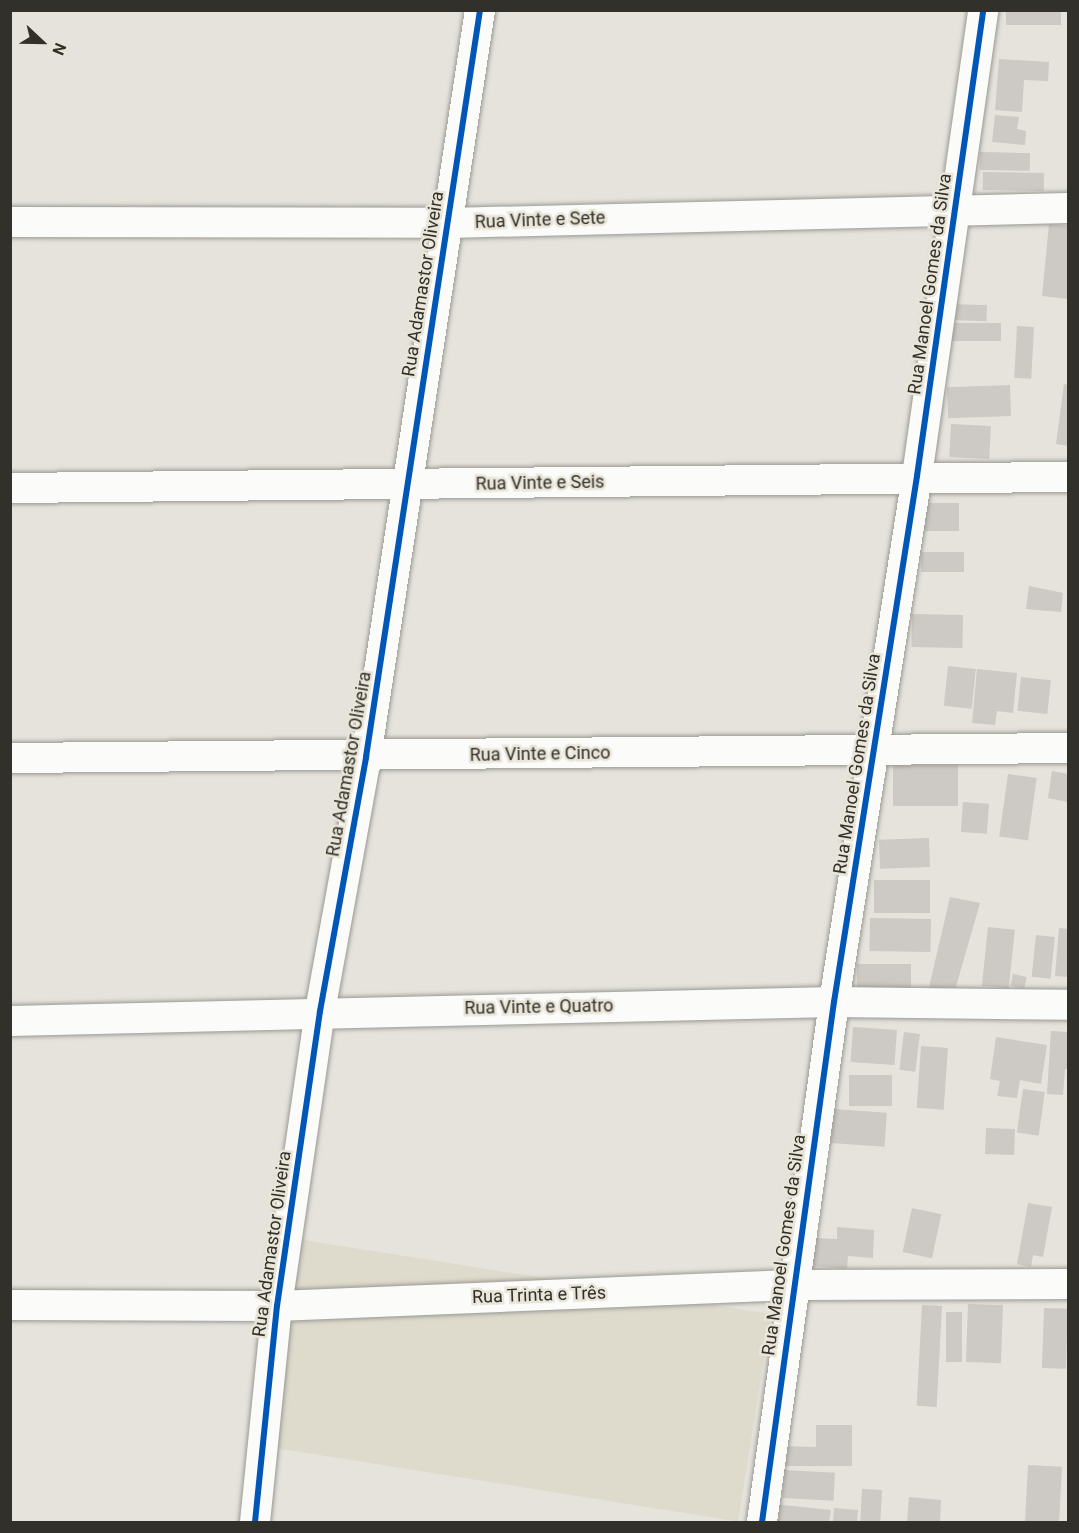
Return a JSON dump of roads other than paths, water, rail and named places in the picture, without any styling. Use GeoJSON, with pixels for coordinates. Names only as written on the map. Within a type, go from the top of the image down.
{"type":"FeatureCollection","features":[{"type":"Feature","properties":{"kind":"street","name":"Rua Adamastor Oliveira"},"geometry":{"type":"LineString","coordinates":[[255,1522],[277,1306],[320,1011],[366,757],[480,10]]}},
{"type":"Feature","properties":{"kind":"street","name":"Rua Manoel Gomes da Silva"},"geometry":{"type":"LineString","coordinates":[[762,1522],[792,1285],[957,209],[983,10]]}},
{"type":"Feature","properties":{"kind":"street","name":"Rua Vinte e Sete"},"geometry":{"type":"LineString","coordinates":[[10,222],[448,223],[1068,208]]}},
{"type":"Feature","properties":{"kind":"street","name":"Rua Vinte e Seis"},"geometry":{"type":"LineString","coordinates":[[10,488],[408,485],[917,476],[1068,477]]}},
{"type":"Feature","properties":{"kind":"street","name":"Rua Vinte e Cinco"},"geometry":{"type":"LineString","coordinates":[[10,758],[366,757],[875,748],[1068,748]]}},
{"type":"Feature","properties":{"kind":"street","name":"Rua Vinte e Quatro"},"geometry":{"type":"LineString","coordinates":[[10,1021],[320,1011],[834,1002],[1068,1005]]}},
{"type":"Feature","properties":{"kind":"street","name":"Rua Trinta e Três"},"geometry":{"type":"LineString","coordinates":[[10,1305],[277,1306],[792,1285],[1068,1284]]}}]}
